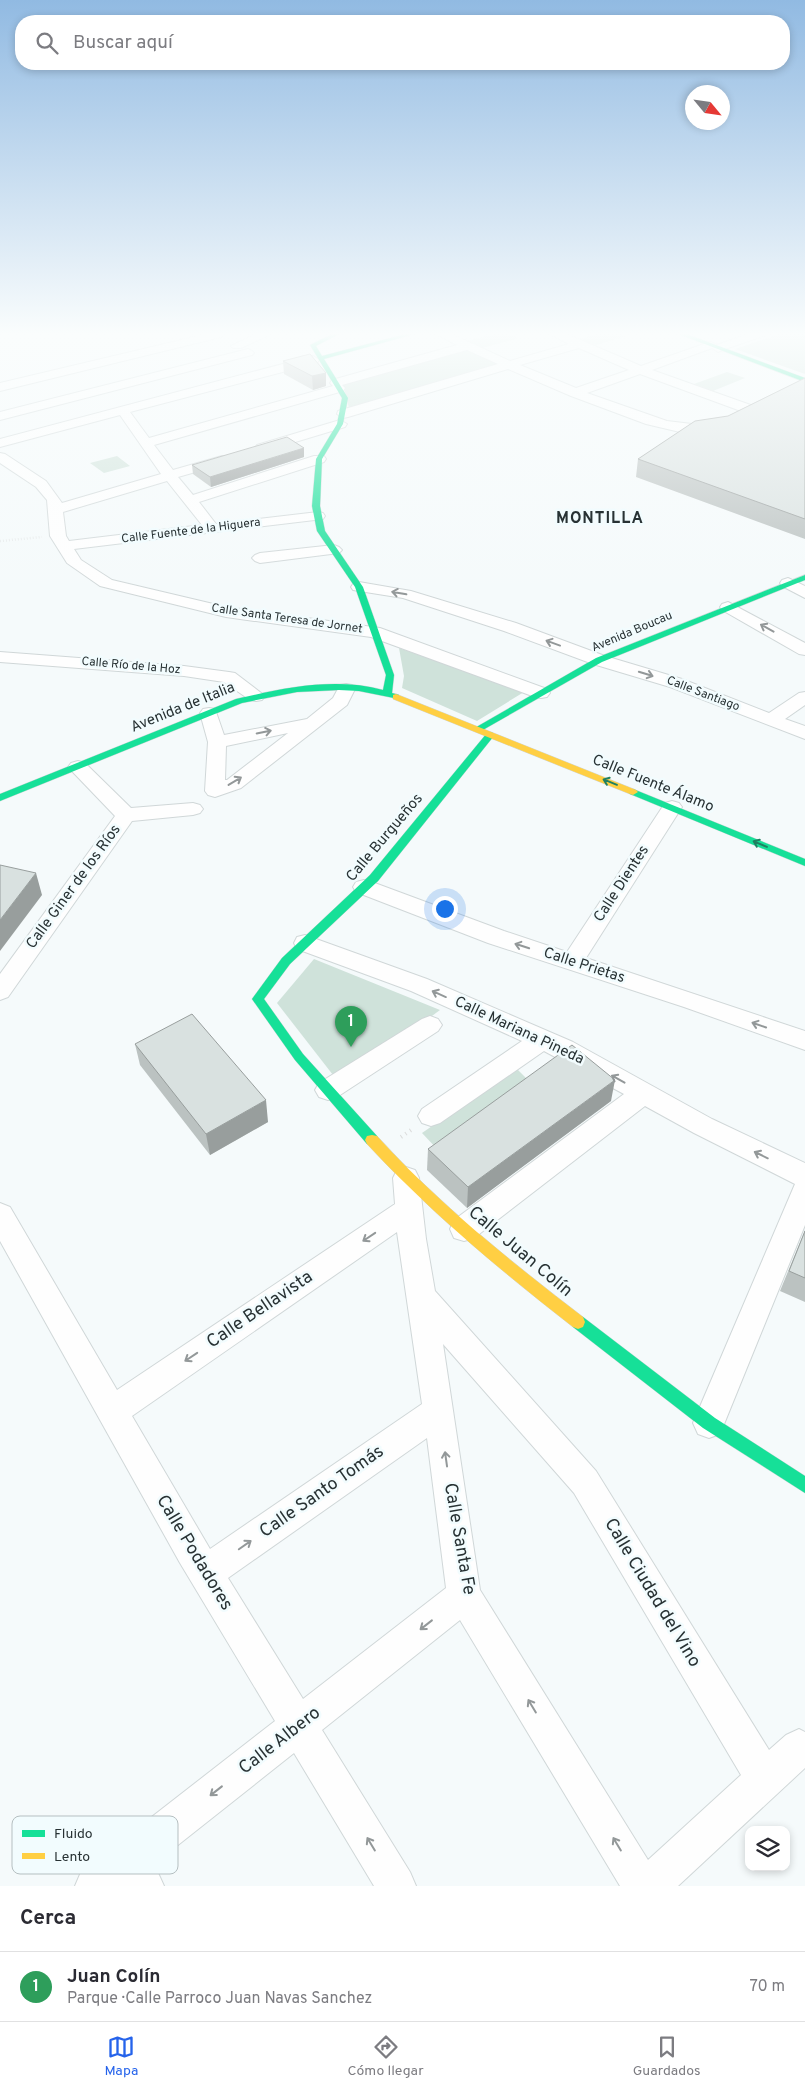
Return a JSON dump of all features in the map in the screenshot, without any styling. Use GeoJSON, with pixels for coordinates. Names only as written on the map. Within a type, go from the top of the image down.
{"type":"FeatureCollection","features":[{"type":"Feature","properties":{"kind":"street"},"geometry":{"type":"LineString","coordinates":[[0,443],[88,420]]}},
{"type":"Feature","properties":{"kind":"street"},"geometry":{"type":"LineString","coordinates":[[129,420],[170,476],[212,528]]}},
{"type":"Feature","properties":{"kind":"street"},"geometry":{"type":"LineString","coordinates":[[146,443],[226,420]]}},
{"type":"Feature","properties":{"kind":"street"},"geometry":{"type":"LineString","coordinates":[[56,509],[241,454],[339,420]]}},
{"type":"Feature","properties":{"kind":"street"},"geometry":{"type":"LineString","coordinates":[[341,420],[319,459],[316,506],[321,531],[359,587],[390,675],[386,693]]}},
{"type":"Feature","properties":{"kind":"street"},"geometry":{"type":"LineString","coordinates":[[644,420],[688,431],[715,430],[723,426]]}},
{"type":"Feature","properties":{"kind":"street","name":"Calle Santa Teresa de Jornet"},"geometry":{"type":"LineString","coordinates":[[0,457],[41,484],[54,500],[63,542],[75,563],[106,582],[226,612],[374,632],[541,693]]}},
{"type":"Feature","properties":{"kind":"street"},"geometry":{"type":"LineString","coordinates":[[190,500],[319,459]]}},
{"type":"Feature","properties":{"kind":"street","name":"Calle Fuente de la Higuera"},"geometry":{"type":"LineString","coordinates":[[63,542],[318,516]]}},
{"type":"Feature","properties":{"kind":"street"},"geometry":{"type":"LineString","coordinates":[[260,558],[334,550]]}},
{"type":"Feature","properties":{"kind":"street","name":"Avenida Boucau"},"geometry":{"type":"LineString","coordinates":[[478,729],[599,660],[805,577]]}},
{"type":"Feature","properties":{"kind":"street"},"geometry":{"type":"LineString","coordinates":[[788,584],[805,593]]}},
{"type":"Feature","properties":{"kind":"street","name":"Calle Santiago"},"geometry":{"type":"LineString","coordinates":[[359,587],[405,594],[510,627],[599,660],[676,683],[805,733]]}},
{"type":"Feature","properties":{"kind":"street"},"geometry":{"type":"LineString","coordinates":[[728,607],[805,650]]}},
{"type":"Feature","properties":{"kind":"street","name":"Calle Río de la Hoz"},"geometry":{"type":"LineString","coordinates":[[0,657],[39,658],[184,670],[229,677],[256,696]]}},
{"type":"Feature","properties":{"kind":"street","name":"Avenida de Italia"},"geometry":{"type":"LineString","coordinates":[[0,798],[209,713],[256,696],[310,689],[346,689],[386,693],[478,729]]}},
{"type":"Feature","properties":{"kind":"street"},"geometry":{"type":"LineString","coordinates":[[175,824],[215,790],[234,784],[341,701],[346,689]]}},
{"type":"Feature","properties":{"kind":"street"},"geometry":{"type":"LineString","coordinates":[[770,720],[805,697]]}},
{"type":"Feature","properties":{"kind":"street"},"geometry":{"type":"LineString","coordinates":[[209,713],[217,742],[215,790]]}},
{"type":"Feature","properties":{"kind":"street"},"geometry":{"type":"LineString","coordinates":[[217,742],[312,723]]}},
{"type":"Feature","properties":{"kind":"street","name":"Calle Fuente Álamo"},"geometry":{"type":"LineString","coordinates":[[478,729],[805,863]]}},
{"type":"Feature","properties":{"kind":"street","name":"Calle Burgueños"},"geometry":{"type":"LineString","coordinates":[[258,999],[286,961],[374,878],[490,734]]}},
{"type":"Feature","properties":{"kind":"street","name":"Calle Giner de los Ríos"},"geometry":{"type":"LineString","coordinates":[[0,991],[126,815],[78,767]]}},
{"type":"Feature","properties":{"kind":"street","name":"Calle Dientes"},"geometry":{"type":"LineString","coordinates":[[572,962],[672,807]]}},
{"type":"Feature","properties":{"kind":"street"},"geometry":{"type":"LineString","coordinates":[[126,815],[193,809]]}},
{"type":"Feature","properties":{"kind":"street","name":"Calle Prietas"},"geometry":{"type":"LineString","coordinates":[[364,887],[496,937],[692,1001],[805,1041]]}},
{"type":"Feature","properties":{"kind":"street","name":"Calle Mariana Pineda"},"geometry":{"type":"LineString","coordinates":[[305,943],[419,985],[564,1049],[703,1126],[805,1176]]}},
{"type":"Feature","properties":{"kind":"street","name":"Calle Juan Colín"},"geometry":{"type":"LineString","coordinates":[[258,999],[299,1057],[406,1178],[508,1268],[709,1423],[805,1485]]}},
{"type":"Feature","properties":{"kind":"street"},"geometry":{"type":"LineString","coordinates":[[328,1090],[430,1025]]}},
{"type":"Feature","properties":{"kind":"street"},"geometry":{"type":"LineString","coordinates":[[431,1116],[542,1040]]}},
{"type":"Feature","properties":{"kind":"street"},"geometry":{"type":"LineString","coordinates":[[464,1229],[644,1093]]}},
{"type":"Feature","properties":{"kind":"street","name":"Calle Santa Fe"},"geometry":{"type":"LineString","coordinates":[[406,1178],[421,1297],[439,1411],[464,1595],[642,1886]]}},
{"type":"Feature","properties":{"kind":"street"},"geometry":{"type":"LineString","coordinates":[[709,1423],[805,1192]]}},
{"type":"Feature","properties":{"kind":"street","name":"Calle Bellavista"},"geometry":{"type":"LineString","coordinates":[[112,1411],[409,1210]]}},
{"type":"Feature","properties":{"kind":"street","name":"Calle Podadores"},"geometry":{"type":"LineString","coordinates":[[0,1215],[205,1573],[396,1886]]}},
{"type":"Feature","properties":{"kind":"street","name":"Calle Ciudad del Vino"},"geometry":{"type":"LineString","coordinates":[[421,1297],[584,1482],[765,1779]]}},
{"type":"Feature","properties":{"kind":"street","name":"Calle Santo Tomás"},"geometry":{"type":"LineString","coordinates":[[205,1573],[439,1411]]}},
{"type":"Feature","properties":{"kind":"street","name":"Calle Albero"},"geometry":{"type":"LineString","coordinates":[[178,1834],[299,1725],[464,1595]]}},
{"type":"Feature","properties":{"kind":"street"},"geometry":{"type":"LineString","coordinates":[[649,1886],[799,1748]]}},
{"type":"Feature","properties":{"kind":"street","name":"Calle Albero"},"geometry":{"type":"LineString","coordinates":[[95,1886],[130,1874]]}},
{"type":"Feature","properties":{"kind":"path"},"geometry":{"type":"LineString","coordinates":[[0,541],[38,537],[63,542]]}},
{"type":"Feature","properties":{"kind":"path"},"geometry":{"type":"LineString","coordinates":[[381,1150],[431,1116]]}},
{"type":"Feature","properties":{"kind":"shaded area"},"geometry":{"type":"Polygon","coordinates":[[[117,456],[130,466],[104,473],[90,463],[117,456]]]}},
{"type":"Feature","properties":{"kind":"shaded area"},"geometry":{"type":"Polygon","coordinates":[[[399,648],[524,692],[477,721],[402,688],[404,676],[399,648]]]}},
{"type":"Feature","properties":{"kind":"shaded area"},"geometry":{"type":"Polygon","coordinates":[[[314,959],[440,1010],[340,1084],[277,1003],[314,959]]]}},
{"type":"Feature","properties":{"kind":"shaded area"},"geometry":{"type":"Polygon","coordinates":[[[516,1068],[529,1081],[438,1150],[422,1133],[516,1068]]]}},
{"type":"Feature","properties":{"kind":"building"},"geometry":{"type":"Polygon","coordinates":[[[805,420],[805,519],[638,459],[695,421],[805,420]]]}},
{"type":"Feature","properties":{"kind":"building"},"geometry":{"type":"Polygon","coordinates":[[[287,437],[304,448],[210,477],[192,465],[287,437]]]}},
{"type":"Feature","properties":{"kind":"building"},"geometry":{"type":"Polygon","coordinates":[[[0,865],[36,873],[0,920],[0,865]]]}},
{"type":"Feature","properties":{"kind":"building"},"geometry":{"type":"Polygon","coordinates":[[[192,1014],[266,1100],[206,1134],[135,1044],[192,1014]]]}},
{"type":"Feature","properties":{"kind":"building"},"geometry":{"type":"Polygon","coordinates":[[[572,1045],[615,1080],[468,1187],[428,1149],[572,1045]]]}},
{"type":"Feature","properties":{"kind":"building"},"geometry":{"type":"Polygon","coordinates":[[[805,1231],[805,1278],[789,1271],[805,1231]]]}},
{"type":"Feature","properties":{"kind":"traffic: fast"},"geometry":{"type":"LineString","coordinates":[[341,420],[319,459],[316,506],[321,531],[359,587],[390,675],[387,693]]}},
{"type":"Feature","properties":{"kind":"traffic: fast"},"geometry":{"type":"LineString","coordinates":[[478,729],[599,660],[805,577]]}},
{"type":"Feature","properties":{"kind":"traffic: fast"},"geometry":{"type":"LineString","coordinates":[[0,798],[239,701],[297,690],[339,687],[359,688],[396,697]]}},
{"type":"Feature","properties":{"kind":"traffic: fast"},"geometry":{"type":"LineString","coordinates":[[372,1140],[299,1057],[258,999],[286,961],[374,878],[490,735]]}},
{"type":"Feature","properties":{"kind":"traffic: fast"},"geometry":{"type":"LineString","coordinates":[[633,792],[805,863]]}},
{"type":"Feature","properties":{"kind":"traffic: fast"},"geometry":{"type":"LineString","coordinates":[[578,1322],[709,1423],[805,1485]]}},
{"type":"Feature","properties":{"kind":"traffic: slow"},"geometry":{"type":"LineString","coordinates":[[396,697],[633,792]]}},
{"type":"Feature","properties":{"kind":"traffic: slow"},"geometry":{"type":"LineString","coordinates":[[372,1140],[420,1190],[470,1236],[578,1322]]}},
{"type":"Feature","properties":{"kind":"place","name":"Juan Colín"},"geometry":{"type":"Point","coordinates":[351,1047]}},
{"type":"Feature","properties":{"kind":"district","name":"MONTILLA"},"geometry":{"type":"Point","coordinates":[600,519]}}]}
